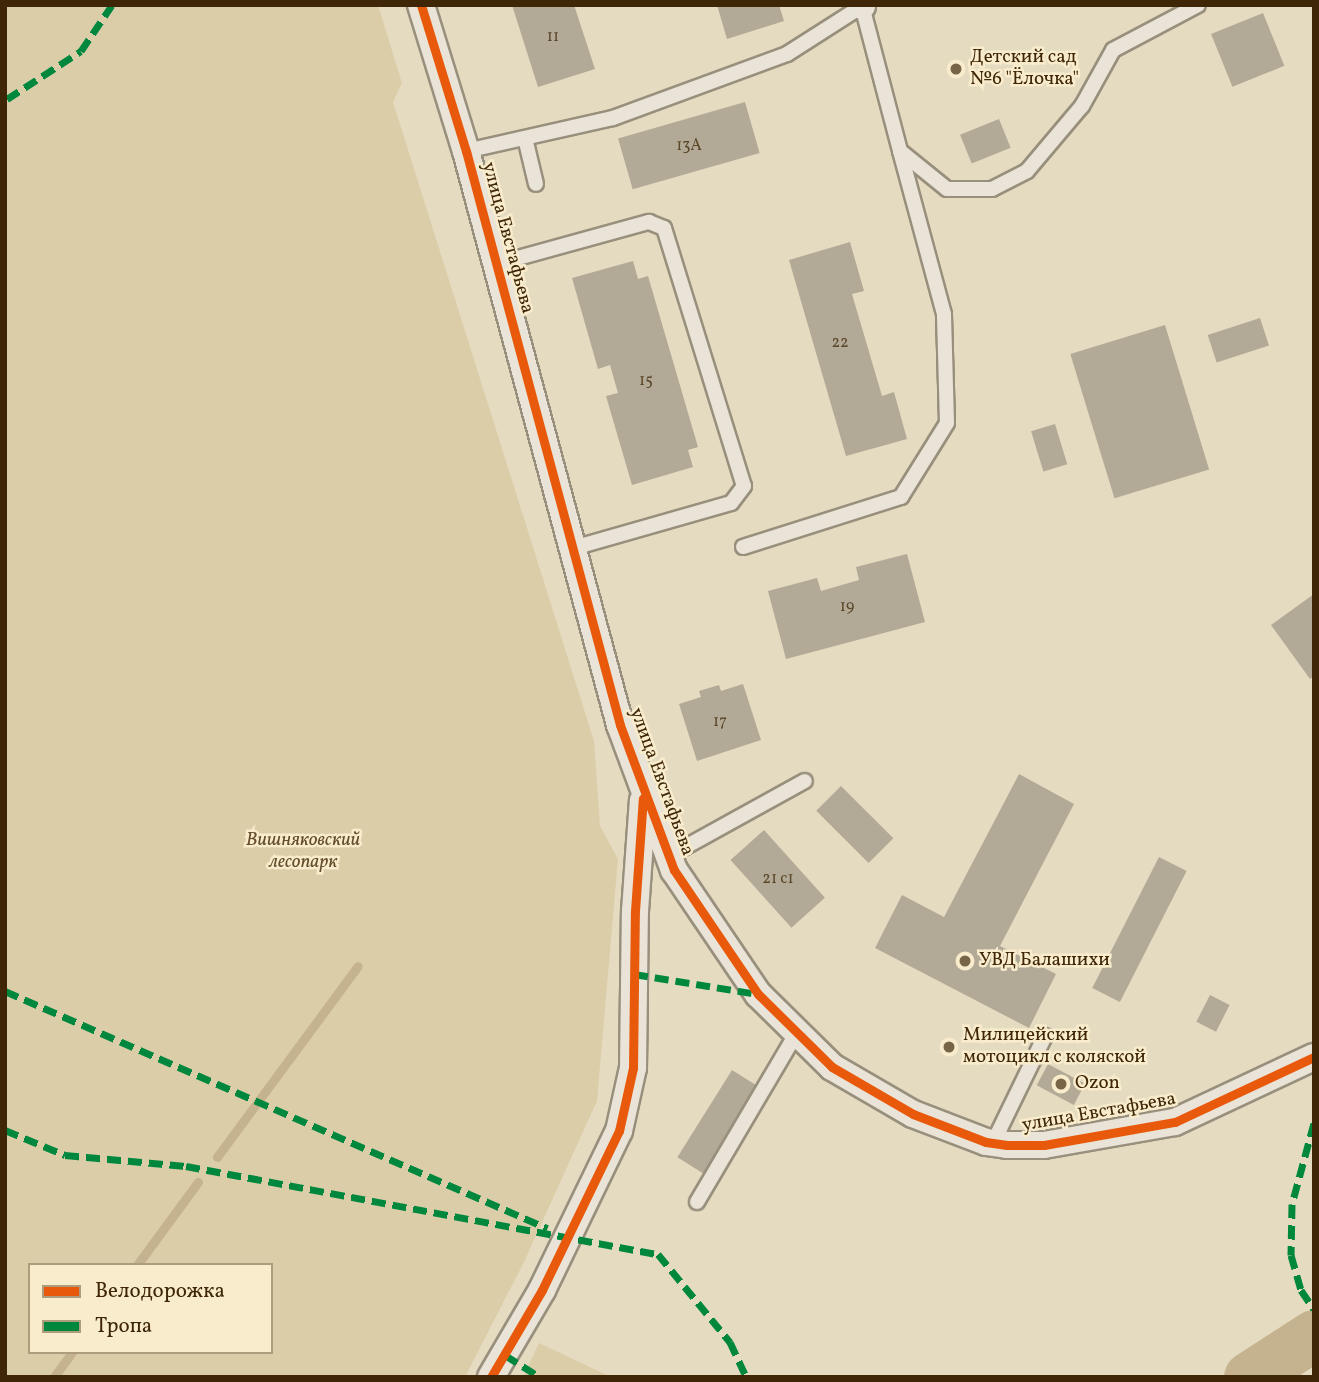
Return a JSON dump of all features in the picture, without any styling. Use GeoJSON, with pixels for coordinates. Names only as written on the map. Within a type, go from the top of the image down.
{"type":"FeatureCollection","features":[{"type":"Feature","properties":{"kind":"street","name":"улица Евстафьева"},"geometry":{"type":"LineString","coordinates":[[421,5],[466,151],[620,724],[674,870],[758,994],[832,1068],[913,1114],[1004,1151],[1175,1122],[1314,1057]]}},
{"type":"Feature","properties":{"kind":"street"},"geometry":{"type":"LineString","coordinates":[[491,1377],[541,1290],[619,1131],[633,1068],[635,911],[644,793]]}},
{"type":"Feature","properties":{"kind":"lane"},"geometry":{"type":"LineString","coordinates":[[900,151],[947,189],[992,189],[1027,171],[1082,106],[1113,50],[1198,5]]}},
{"type":"Feature","properties":{"kind":"lane"},"geometry":{"type":"LineString","coordinates":[[466,151],[613,118],[787,54],[862,6],[944,314],[947,424],[901,497],[743,547]]}},
{"type":"Feature","properties":{"kind":"lane"},"geometry":{"type":"LineString","coordinates":[[525,138],[536,184]]}},
{"type":"Feature","properties":{"kind":"lane"},"geometry":{"type":"LineString","coordinates":[[496,264],[649,222],[664,229],[744,486],[731,503],[573,548]]}},
{"type":"Feature","properties":{"kind":"lane"},"geometry":{"type":"LineString","coordinates":[[669,856],[805,781]]}},
{"type":"Feature","properties":{"kind":"lane"},"geometry":{"type":"LineString","coordinates":[[697,1202],[797,1032]]}},
{"type":"Feature","properties":{"kind":"lane"},"geometry":{"type":"LineString","coordinates":[[1004,1151],[1045,1036]]}},
{"type":"Feature","properties":{"kind":"green space","name":"Вишняковский лесопарк"},"geometry":{"type":"Polygon","coordinates":[[[5,5],[378,5],[402,83],[393,102],[594,741],[600,826],[618,859],[597,1101],[524,1262],[465,1377],[5,1377],[5,5]]]}},
{"type":"Feature","properties":{"kind":"green space"},"geometry":{"type":"Polygon","coordinates":[[[539,1343],[611,1377],[523,1377],[539,1343]]]}},
{"type":"Feature","properties":{"kind":"building"},"geometry":{"type":"Polygon","coordinates":[[[512,5],[574,5],[595,69],[538,87],[512,5]]]}},
{"type":"Feature","properties":{"kind":"building"},"geometry":{"type":"Polygon","coordinates":[[[717,5],[779,5],[784,21],[727,39],[717,5]]]}},
{"type":"Feature","properties":{"kind":"building"},"geometry":{"type":"Polygon","coordinates":[[[1263,13],[1284,66],[1232,87],[1211,34],[1263,13]]]}},
{"type":"Feature","properties":{"kind":"building"},"geometry":{"type":"Polygon","coordinates":[[[745,102],[760,153],[633,189],[618,138],[745,102]]]}},
{"type":"Feature","properties":{"kind":"building"},"geometry":{"type":"Polygon","coordinates":[[[999,119],[1011,148],[972,163],[960,135],[999,119]]]}},
{"type":"Feature","properties":{"kind":"building"},"geometry":{"type":"Polygon","coordinates":[[[850,242],[864,291],[852,294],[882,396],[894,392],[907,439],[846,456],[789,260],[850,242]]]}},
{"type":"Feature","properties":{"kind":"building"},"geometry":{"type":"Polygon","coordinates":[[[633,261],[638,279],[648,276],[698,447],[688,450],[693,467],[632,485],[606,396],[618,393],[610,365],[598,369],[572,278],[633,261]]]}},
{"type":"Feature","properties":{"kind":"building"},"geometry":{"type":"Polygon","coordinates":[[[1260,318],[1269,346],[1217,363],[1208,335],[1260,318]]]}},
{"type":"Feature","properties":{"kind":"building"},"geometry":{"type":"Polygon","coordinates":[[[1165,325],[1209,469],[1114,498],[1070,354],[1165,325]]]}},
{"type":"Feature","properties":{"kind":"building"},"geometry":{"type":"Polygon","coordinates":[[[1055,424],[1067,464],[1043,471],[1031,431],[1055,424]]]}},
{"type":"Feature","properties":{"kind":"building"},"geometry":{"type":"Polygon","coordinates":[[[907,554],[925,622],[786,659],[768,591],[817,578],[821,591],[859,580],[856,567],[907,554]]]}},
{"type":"Feature","properties":{"kind":"building"},"geometry":{"type":"Polygon","coordinates":[[[1314,594],[1314,676],[1310,679],[1271,625],[1314,594]]]}},
{"type":"Feature","properties":{"kind":"building"},"geometry":{"type":"Polygon","coordinates":[[[743,684],[761,740],[697,761],[679,704],[701,697],[699,691],[719,685],[721,691],[743,684]]]}},
{"type":"Feature","properties":{"kind":"building"},"geometry":{"type":"Polygon","coordinates":[[[1019,774],[1074,804],[1000,946],[1056,974],[1029,1028],[875,948],[902,895],[944,917],[1019,774]]]}},
{"type":"Feature","properties":{"kind":"building"},"geometry":{"type":"Polygon","coordinates":[[[841,786],[893,838],[869,863],[816,811],[841,786]]]}},
{"type":"Feature","properties":{"kind":"building"},"geometry":{"type":"Polygon","coordinates":[[[764,830],[825,898],[791,928],[731,860],[764,830]]]}},
{"type":"Feature","properties":{"kind":"building"},"geometry":{"type":"Polygon","coordinates":[[[1159,857],[1187,871],[1120,1002],[1092,988],[1159,857]]]}},
{"type":"Feature","properties":{"kind":"building"},"geometry":{"type":"Polygon","coordinates":[[[1210,995],[1230,1005],[1216,1032],[1196,1022],[1210,995]]]}},
{"type":"Feature","properties":{"kind":"building","name":"Ozon"},"geometry":{"type":"Polygon","coordinates":[[[1048,1064],[1085,1084],[1074,1105],[1037,1085],[1048,1064]]]}},
{"type":"Feature","properties":{"kind":"building"},"geometry":{"type":"Polygon","coordinates":[[[732,1070],[758,1086],[704,1174],[677,1157],[732,1070]]]}},
{"type":"Feature","properties":{"kind":"waterway"},"geometry":{"type":"LineString","coordinates":[[217,1157],[358,966]]}},
{"type":"Feature","properties":{"kind":"waterway"},"geometry":{"type":"LineString","coordinates":[[138,1263],[198,1182]]}},
{"type":"Feature","properties":{"kind":"waterway"},"geometry":{"type":"LineString","coordinates":[[1249,1377],[1314,1335]]}},
{"type":"Feature","properties":{"kind":"waterway"},"geometry":{"type":"LineString","coordinates":[[54,1377],[71,1354]]}},
{"type":"Feature","properties":{"kind":"marked path"},"geometry":{"type":"LineString","coordinates":[[5,97],[7,99],[81,51],[112,5]]}},
{"type":"Feature","properties":{"kind":"marked path"},"geometry":{"type":"LineString","coordinates":[[634,974],[758,994]]}},
{"type":"Feature","properties":{"kind":"marked path"},"geometry":{"type":"LineString","coordinates":[[5,991],[547,1228]]}},
{"type":"Feature","properties":{"kind":"marked path"},"geometry":{"type":"LineString","coordinates":[[1314,1123],[1292,1204],[1291,1255],[1301,1290],[1314,1309]]}},
{"type":"Feature","properties":{"kind":"marked path"},"geometry":{"type":"LineString","coordinates":[[5,1130],[65,1155],[186,1166],[658,1254],[730,1342],[746,1377]]}},
{"type":"Feature","properties":{"kind":"marked path"},"geometry":{"type":"LineString","coordinates":[[505,1355],[540,1377]]}},
{"type":"Feature","properties":{"kind":"cycle path"},"geometry":{"type":"LineString","coordinates":[[421,5],[466,151],[620,725],[674,870],[758,994],[832,1067],[913,1114],[986,1142],[1007,1145],[1044,1145],[1175,1122],[1314,1057]]}},
{"type":"Feature","properties":{"kind":"cycle path"},"geometry":{"type":"LineString","coordinates":[[491,1377],[542,1290],[619,1131],[633,1068],[635,911],[643,798]]}},
{"type":"Feature","properties":{"kind":"place","name":"Детский сад №6 \"Ёлочка\""},"geometry":{"type":"Point","coordinates":[956,69]}},
{"type":"Feature","properties":{"kind":"place","name":"УВД Балашихи"},"geometry":{"type":"Point","coordinates":[965,961]}},
{"type":"Feature","properties":{"kind":"place","name":"Милицейский мотоцикл с коляской"},"geometry":{"type":"Point","coordinates":[949,1047]}},
{"type":"Feature","properties":{"kind":"place","name":"Ozon"},"geometry":{"type":"Point","coordinates":[1061,1084]}}]}
